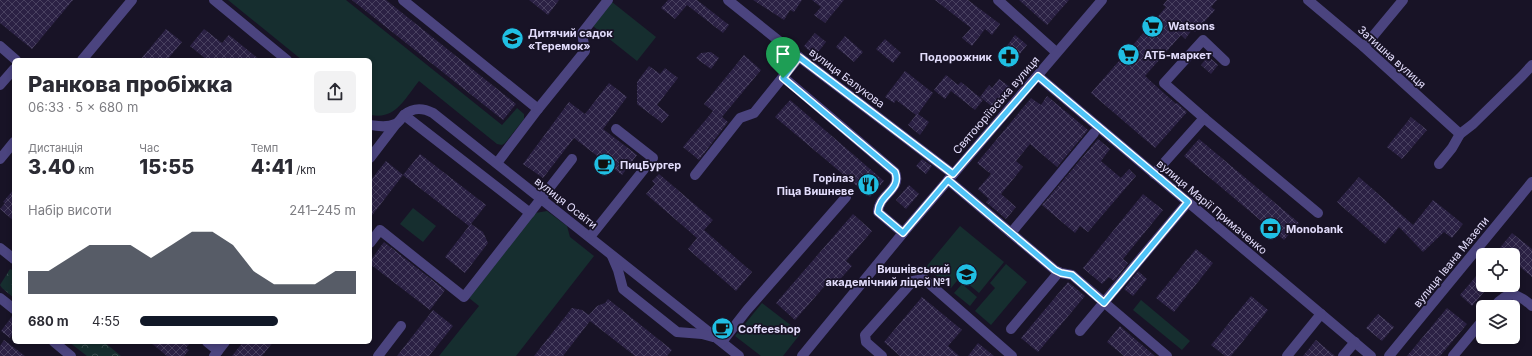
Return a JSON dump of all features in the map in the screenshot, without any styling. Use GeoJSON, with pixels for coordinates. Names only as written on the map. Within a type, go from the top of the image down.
{"type":"FeatureCollection","features":[{"type":"Feature","properties":{"kind":"street"},"geometry":{"type":"LineString","coordinates":[[84,58],[132,0]]}},
{"type":"Feature","properties":{"kind":"street"},"geometry":{"type":"LineString","coordinates":[[214,0],[286,58]]}},
{"type":"Feature","properties":{"kind":"street"},"geometry":{"type":"LineString","coordinates":[[403,0],[538,109]]}},
{"type":"Feature","properties":{"kind":"street"},"geometry":{"type":"LineString","coordinates":[[497,163],[585,51],[582,33],[608,0]]}},
{"type":"Feature","properties":{"kind":"street","name":"вулиця Балукова"},"geometry":{"type":"LineString","coordinates":[[728,0],[950,177],[1011,233],[1055,270],[1072,275],[1167,356]]}},
{"type":"Feature","properties":{"kind":"street"},"geometry":{"type":"LineString","coordinates":[[998,0],[1056,52]]}},
{"type":"Feature","properties":{"kind":"street","name":"Святоюріївська вулиця"},"geometry":{"type":"LineString","coordinates":[[802,356],[950,177],[1102,0]]}},
{"type":"Feature","properties":{"kind":"street","name":"Затишна вулиця"},"geometry":{"type":"LineString","coordinates":[[1308,0],[1364,47],[1460,134]]}},
{"type":"Feature","properties":{"kind":"street"},"geometry":{"type":"LineString","coordinates":[[1364,47],[1403,0]]}},
{"type":"Feature","properties":{"kind":"street"},"geometry":{"type":"LineString","coordinates":[[1225,61],[1203,40],[1164,83],[1318,213]]}},
{"type":"Feature","properties":{"kind":"street"},"geometry":{"type":"LineString","coordinates":[[0,46],[14,58]]}},
{"type":"Feature","properties":{"kind":"street"},"geometry":{"type":"LineString","coordinates":[[695,175],[740,118],[754,113],[799,57]]}},
{"type":"Feature","properties":{"kind":"street"},"geometry":{"type":"LineString","coordinates":[[1438,164],[1452,148],[1460,134],[1473,124],[1532,65]]}},
{"type":"Feature","properties":{"kind":"street"},"geometry":{"type":"LineString","coordinates":[[0,85],[12,71]]}},
{"type":"Feature","properties":{"kind":"street","name":"вулиця Марії Примаченко"},"geometry":{"type":"LineString","coordinates":[[1038,76],[1371,356]]}},
{"type":"Feature","properties":{"kind":"street"},"geometry":{"type":"LineString","coordinates":[[783,78],[895,172],[897,178],[896,185],[878,205],[878,212],[903,233]]}},
{"type":"Feature","properties":{"kind":"street","name":"вулиця Освіти"},"geometry":{"type":"LineString","coordinates":[[372,155],[404,115],[416,108],[425,109],[434,113],[739,356]]}},
{"type":"Feature","properties":{"kind":"street"},"geometry":{"type":"LineString","coordinates":[[404,115],[530,213]]}},
{"type":"Feature","properties":{"kind":"street"},"geometry":{"type":"LineString","coordinates":[[1154,174],[1204,118]]}},
{"type":"Feature","properties":{"kind":"street"},"geometry":{"type":"LineString","coordinates":[[372,125],[383,127],[396,124]]}},
{"type":"Feature","properties":{"kind":"street"},"geometry":{"type":"LineString","coordinates":[[590,237],[653,158],[616,129]]}},
{"type":"Feature","properties":{"kind":"street"},"geometry":{"type":"LineString","coordinates":[[1011,233],[1094,134]]}},
{"type":"Feature","properties":{"kind":"street"},"geometry":{"type":"LineString","coordinates":[[0,159],[12,144]]}},
{"type":"Feature","properties":{"kind":"street"},"geometry":{"type":"LineString","coordinates":[[372,240],[380,230],[464,297],[572,159]]}},
{"type":"Feature","properties":{"kind":"street","name":"вулиця Івана Мазепи"},"geometry":{"type":"LineString","coordinates":[[1388,356],[1532,182]]}},
{"type":"Feature","properties":{"kind":"street"},"geometry":{"type":"LineString","coordinates":[[611,254],[618,270],[623,289],[677,332],[702,334],[719,340],[846,197]]}},
{"type":"Feature","properties":{"kind":"street"},"geometry":{"type":"LineString","coordinates":[[1080,331],[1188,202]]}},
{"type":"Feature","properties":{"kind":"street"},"geometry":{"type":"LineString","coordinates":[[0,248],[12,257]]}},
{"type":"Feature","properties":{"kind":"street"},"geometry":{"type":"LineString","coordinates":[[1011,329],[1060,272]]}},
{"type":"Feature","properties":{"kind":"street"},"geometry":{"type":"LineString","coordinates":[[882,356],[866,342],[866,335],[913,281],[924,279],[1012,356]]}},
{"type":"Feature","properties":{"kind":"street"},"geometry":{"type":"LineString","coordinates":[[1500,300],[1510,294],[1521,296],[1532,306]]}},
{"type":"Feature","properties":{"kind":"street"},"geometry":{"type":"LineString","coordinates":[[0,298],[12,307]]}},
{"type":"Feature","properties":{"kind":"street"},"geometry":{"type":"LineString","coordinates":[[1287,356],[1322,314]]}},
{"type":"Feature","properties":{"kind":"street"},"geometry":{"type":"LineString","coordinates":[[378,356],[401,326]]}},
{"type":"Feature","properties":{"kind":"street"},"geometry":{"type":"LineString","coordinates":[[1453,356],[1476,328]]}},
{"type":"Feature","properties":{"kind":"street"},"geometry":{"type":"LineString","coordinates":[[1343,356],[1355,342]]}},
{"type":"Feature","properties":{"kind":"street"},"geometry":{"type":"LineString","coordinates":[[56,344],[71,356]]}},
{"type":"Feature","properties":{"kind":"street"},"geometry":{"type":"LineString","coordinates":[[209,344],[216,353],[223,344]]}},
{"type":"Feature","properties":{"kind":"green space"},"geometry":{"type":"Polygon","coordinates":[[[228,0],[346,0],[502,125],[517,108],[524,114],[524,119],[505,143],[502,145],[497,144],[419,81],[404,101],[393,111],[380,116],[372,115],[372,58],[300,58],[228,0]]]}},
{"type":"Feature","properties":{"kind":"green space"},"geometry":{"type":"Polygon","coordinates":[[[612,2],[656,37],[637,61],[593,26],[612,2]]]}},
{"type":"Feature","properties":{"kind":"green space"},"geometry":{"type":"Polygon","coordinates":[[[413,208],[436,226],[423,242],[400,224],[413,208]]]}},
{"type":"Feature","properties":{"kind":"green space"},"geometry":{"type":"Polygon","coordinates":[[[547,211],[567,226],[570,237],[594,256],[516,356],[439,356],[479,306],[469,298],[535,213],[547,211]]]}},
{"type":"Feature","properties":{"kind":"green space"},"geometry":{"type":"Polygon","coordinates":[[[960,226],[1004,262],[979,293],[960,277],[951,288],[926,267],[960,226]]]}},
{"type":"Feature","properties":{"kind":"green space"},"geometry":{"type":"Polygon","coordinates":[[[1006,264],[1027,282],[991,325],[975,311],[995,288],[990,283],[1006,264]]]}},
{"type":"Feature","properties":{"kind":"green space"},"geometry":{"type":"Polygon","coordinates":[[[10,269],[12,270],[12,296],[0,285],[10,269]]]}},
{"type":"Feature","properties":{"kind":"green space"},"geometry":{"type":"Polygon","coordinates":[[[962,284],[977,297],[970,306],[954,293],[962,284]]]}},
{"type":"Feature","properties":{"kind":"green space"},"geometry":{"type":"Polygon","coordinates":[[[1141,300],[1190,341],[1182,350],[1133,310],[1141,300]]]}},
{"type":"Feature","properties":{"kind":"green space"},"geometry":{"type":"Polygon","coordinates":[[[762,303],[801,333],[783,356],[761,356],[735,336],[762,303]]]}},
{"type":"Feature","properties":{"kind":"green space"},"geometry":{"type":"Polygon","coordinates":[[[72,344],[106,344],[121,356],[87,356],[72,344]]]}},
{"type":"Feature","properties":{"kind":"building"},"geometry":{"type":"Polygon","coordinates":[[[0,0],[73,0],[32,49],[0,23],[0,0]]]}},
{"type":"Feature","properties":{"kind":"building"},"geometry":{"type":"Polygon","coordinates":[[[352,0],[386,0],[516,104],[503,120],[352,0]]]}},
{"type":"Feature","properties":{"kind":"building"},"geometry":{"type":"Polygon","coordinates":[[[529,0],[559,0],[548,15],[529,0]]]}},
{"type":"Feature","properties":{"kind":"building"},"geometry":{"type":"Polygon","coordinates":[[[668,0],[697,0],[729,25],[723,33],[687,5],[675,19],[661,8],[668,0]]]}},
{"type":"Feature","properties":{"kind":"building"},"geometry":{"type":"Polygon","coordinates":[[[753,0],[802,0],[794,12],[790,10],[784,20],[753,0]]]}},
{"type":"Feature","properties":{"kind":"building"},"geometry":{"type":"Polygon","coordinates":[[[812,0],[844,0],[825,23],[814,15],[821,7],[812,0]]]}},
{"type":"Feature","properties":{"kind":"building"},"geometry":{"type":"Polygon","coordinates":[[[935,0],[968,0],[1000,24],[992,35],[985,29],[972,46],[962,38],[971,28],[935,0]]]}},
{"type":"Feature","properties":{"kind":"building"},"geometry":{"type":"Polygon","coordinates":[[[1019,0],[1069,0],[1047,25],[1019,0]]]}},
{"type":"Feature","properties":{"kind":"building"},"geometry":{"type":"Polygon","coordinates":[[[1167,0],[1217,0],[1211,7],[1215,10],[1195,32],[1192,30],[1185,39],[1181,35],[1145,76],[1187,112],[1155,148],[1091,93],[1166,7],[1163,5],[1167,0]]]}},
{"type":"Feature","properties":{"kind":"building"},"geometry":{"type":"Polygon","coordinates":[[[166,29],[182,42],[169,58],[142,58],[166,29]]]}},
{"type":"Feature","properties":{"kind":"building"},"geometry":{"type":"Polygon","coordinates":[[[204,29],[222,43],[229,35],[258,58],[205,58],[190,46],[204,29]]]}},
{"type":"Feature","properties":{"kind":"building"},"geometry":{"type":"Polygon","coordinates":[[[815,33],[826,42],[815,56],[804,46],[815,33]]]}},
{"type":"Feature","properties":{"kind":"building"},"geometry":{"type":"Polygon","coordinates":[[[1015,35],[1027,45],[1012,64],[1000,55],[1015,35]]]}},
{"type":"Feature","properties":{"kind":"building"},"geometry":{"type":"Polygon","coordinates":[[[845,36],[863,52],[854,62],[836,47],[845,36]]]}},
{"type":"Feature","properties":{"kind":"building"},"geometry":{"type":"Polygon","coordinates":[[[885,39],[901,53],[893,63],[876,49],[885,39]]]}},
{"type":"Feature","properties":{"kind":"building"},"geometry":{"type":"Polygon","coordinates":[[[711,52],[719,58],[711,69],[696,58],[701,53],[711,52]]]}},
{"type":"Feature","properties":{"kind":"building"},"geometry":{"type":"Polygon","coordinates":[[[744,55],[761,70],[722,117],[728,122],[699,160],[683,147],[713,111],[704,104],[744,55]]]}},
{"type":"Feature","properties":{"kind":"building"},"geometry":{"type":"Polygon","coordinates":[[[1208,56],[1218,65],[1211,74],[1201,65],[1208,56]]]}},
{"type":"Feature","properties":{"kind":"building"},"geometry":{"type":"Polygon","coordinates":[[[649,66],[660,74],[665,68],[678,78],[657,105],[669,115],[662,123],[637,104],[637,82],[649,66]]]}},
{"type":"Feature","properties":{"kind":"building"},"geometry":{"type":"Polygon","coordinates":[[[905,71],[933,93],[918,114],[929,122],[920,135],[908,125],[916,115],[896,100],[894,103],[885,97],[905,71]]]}},
{"type":"Feature","properties":{"kind":"building"},"geometry":{"type":"Polygon","coordinates":[[[946,75],[958,85],[961,82],[983,100],[975,110],[951,91],[945,99],[934,90],[946,75]]]}},
{"type":"Feature","properties":{"kind":"building"},"geometry":{"type":"Polygon","coordinates":[[[999,79],[1010,87],[994,108],[980,97],[989,85],[992,88],[999,79]]]}},
{"type":"Feature","properties":{"kind":"building"},"geometry":{"type":"Polygon","coordinates":[[[609,83],[627,97],[603,129],[637,155],[622,175],[574,138],[543,178],[523,164],[569,102],[585,114],[609,83]]]}},
{"type":"Feature","properties":{"kind":"building"},"geometry":{"type":"Polygon","coordinates":[[[1047,96],[1088,130],[1057,167],[1030,144],[1016,161],[1023,167],[1001,194],[1016,207],[1006,219],[986,202],[989,199],[978,189],[991,174],[977,163],[1031,98],[1041,105],[1047,96]]]}},
{"type":"Feature","properties":{"kind":"building"},"geometry":{"type":"Polygon","coordinates":[[[790,100],[884,181],[870,197],[775,117],[790,100]]]}},
{"type":"Feature","properties":{"kind":"building"},"geometry":{"type":"Polygon","coordinates":[[[1411,117],[1427,130],[1402,159],[1387,147],[1411,117]]]}},
{"type":"Feature","properties":{"kind":"building"},"geometry":{"type":"Polygon","coordinates":[[[1098,139],[1110,149],[1101,161],[1121,178],[1129,169],[1136,176],[1088,232],[1080,226],[1075,233],[1042,205],[1098,139]]]}},
{"type":"Feature","properties":{"kind":"building"},"geometry":{"type":"Polygon","coordinates":[[[1199,139],[1299,223],[1284,240],[1184,156],[1199,139]]]}},
{"type":"Feature","properties":{"kind":"building"},"geometry":{"type":"Polygon","coordinates":[[[420,154],[486,205],[471,224],[483,232],[488,243],[465,273],[445,257],[469,226],[403,175],[420,154]]]}},
{"type":"Feature","properties":{"kind":"building"},"geometry":{"type":"Polygon","coordinates":[[[922,159],[932,166],[926,174],[916,166],[922,159]]]}},
{"type":"Feature","properties":{"kind":"building"},"geometry":{"type":"Polygon","coordinates":[[[386,161],[403,175],[372,215],[372,178],[386,161]]]}},
{"type":"Feature","properties":{"kind":"building"},"geometry":{"type":"Polygon","coordinates":[[[659,174],[713,220],[704,230],[752,272],[736,291],[688,249],[697,238],[646,194],[655,184],[652,181],[659,174]]]}},
{"type":"Feature","properties":{"kind":"building"},"geometry":{"type":"Polygon","coordinates":[[[1359,177],[1413,225],[1433,200],[1463,224],[1452,238],[1444,232],[1423,252],[1399,227],[1385,244],[1337,202],[1359,177]]]}},
{"type":"Feature","properties":{"kind":"building"},"geometry":{"type":"Polygon","coordinates":[[[909,185],[919,194],[906,209],[896,200],[909,185]]]}},
{"type":"Feature","properties":{"kind":"building"},"geometry":{"type":"Polygon","coordinates":[[[12,191],[12,219],[0,209],[5,203],[3,202],[12,191]]]}},
{"type":"Feature","properties":{"kind":"building"},"geometry":{"type":"Polygon","coordinates":[[[1143,194],[1163,210],[1123,259],[1128,263],[1114,281],[1109,277],[1102,284],[1083,268],[1143,194]]]}},
{"type":"Feature","properties":{"kind":"building"},"geometry":{"type":"Polygon","coordinates":[[[853,214],[872,231],[846,261],[852,266],[834,286],[829,281],[795,320],[776,303],[853,214]]]}},
{"type":"Feature","properties":{"kind":"building"},"geometry":{"type":"Polygon","coordinates":[[[1512,233],[1532,249],[1532,277],[1520,267],[1520,248],[1500,248],[1512,233]]]}},
{"type":"Feature","properties":{"kind":"building"},"geometry":{"type":"Polygon","coordinates":[[[384,242],[445,290],[430,310],[372,266],[372,258],[384,242]]]}},
{"type":"Feature","properties":{"kind":"building"},"geometry":{"type":"Polygon","coordinates":[[[1196,249],[1213,263],[1174,312],[1156,298],[1196,249]]]}},
{"type":"Feature","properties":{"kind":"building"},"geometry":{"type":"Polygon","coordinates":[[[1138,271],[1147,279],[1133,296],[1124,289],[1138,271]]]}},
{"type":"Feature","properties":{"kind":"building"},"geometry":{"type":"Polygon","coordinates":[[[1476,276],[1476,292],[1484,292],[1472,306],[1460,295],[1476,276]]]}},
{"type":"Feature","properties":{"kind":"building"},"geometry":{"type":"Polygon","coordinates":[[[1068,282],[1085,296],[1038,352],[1021,338],[1068,282]]]}},
{"type":"Feature","properties":{"kind":"building"},"geometry":{"type":"Polygon","coordinates":[[[1251,296],[1268,310],[1231,356],[1225,356],[1211,345],[1251,296]]]}},
{"type":"Feature","properties":{"kind":"building"},"geometry":{"type":"Polygon","coordinates":[[[922,297],[962,330],[948,346],[959,356],[900,356],[884,342],[922,297]]]}},
{"type":"Feature","properties":{"kind":"building"},"geometry":{"type":"Polygon","coordinates":[[[608,299],[672,350],[667,356],[635,356],[590,321],[563,356],[534,356],[572,308],[582,310],[589,315],[597,306],[605,303],[608,299]]]}},
{"type":"Feature","properties":{"kind":"building"},"geometry":{"type":"Polygon","coordinates":[[[1447,308],[1467,324],[1440,356],[1407,356],[1447,308]]]}},
{"type":"Feature","properties":{"kind":"building"},"geometry":{"type":"Polygon","coordinates":[[[433,310],[453,326],[429,356],[397,356],[433,310]]]}},
{"type":"Feature","properties":{"kind":"building"},"geometry":{"type":"Polygon","coordinates":[[[1378,314],[1394,327],[1382,341],[1366,328],[1378,314]]]}},
{"type":"Feature","properties":{"kind":"building"},"geometry":{"type":"Polygon","coordinates":[[[12,316],[12,335],[10,338],[1,331],[12,316]]]}},
{"type":"Feature","properties":{"kind":"building"},"geometry":{"type":"Polygon","coordinates":[[[1120,326],[1155,356],[1124,356],[1107,342],[1120,326]]]}},
{"type":"Feature","properties":{"kind":"building"},"geometry":{"type":"Polygon","coordinates":[[[4,340],[25,356],[0,356],[0,346],[4,340]]]}},
{"type":"Feature","properties":{"kind":"building"},"geometry":{"type":"Polygon","coordinates":[[[1316,340],[1335,356],[1303,356],[1316,340]]]}},
{"type":"Feature","properties":{"kind":"building"},"geometry":{"type":"Polygon","coordinates":[[[978,343],[994,356],[968,356],[978,343]]]}},
{"type":"Feature","properties":{"kind":"building"},"geometry":{"type":"Polygon","coordinates":[[[152,344],[189,344],[186,348],[189,350],[184,356],[167,356],[152,344]]]}},
{"type":"Feature","properties":{"kind":"building"},"geometry":{"type":"Polygon","coordinates":[[[241,344],[271,344],[262,356],[232,356],[241,344]]]}},
{"type":"Feature","properties":{"kind":"place","name":"Watsons"},"geometry":{"type":"Point","coordinates":[1152,26]}},
{"type":"Feature","properties":{"kind":"place","name":"Дитячий садок «Теремок»"},"geometry":{"type":"Point","coordinates":[513,39]}},
{"type":"Feature","properties":{"kind":"place","name":"АТБ-маркет"},"geometry":{"type":"Point","coordinates":[1129,55]}},
{"type":"Feature","properties":{"kind":"place","name":"Подорожник"},"geometry":{"type":"Point","coordinates":[1008,57]}},
{"type":"Feature","properties":{"kind":"place","name":"ПицБургер"},"geometry":{"type":"Point","coordinates":[604,165]}},
{"type":"Feature","properties":{"kind":"place","name":"Горілаз Піца Вишневе"},"geometry":{"type":"Point","coordinates":[869,184]}},
{"type":"Feature","properties":{"kind":"place","name":"Monobank"},"geometry":{"type":"Point","coordinates":[1271,229]}},
{"type":"Feature","properties":{"kind":"place","name":"Вишнівський академічний ліцей №1"},"geometry":{"type":"Point","coordinates":[966,275]}},
{"type":"Feature","properties":{"kind":"place","name":"Coffeeshop"},"geometry":{"type":"Point","coordinates":[722,329]}},
{"type":"Feature","properties":{"kind":"route"},"geometry":{"type":"LineString","coordinates":[[799,57],[953,174],[1038,76],[1188,202],[1104,303],[1072,275],[1055,270],[948,180],[903,233],[878,212],[878,205],[896,185],[897,178],[895,172],[783,78],[799,57]]}}]}
